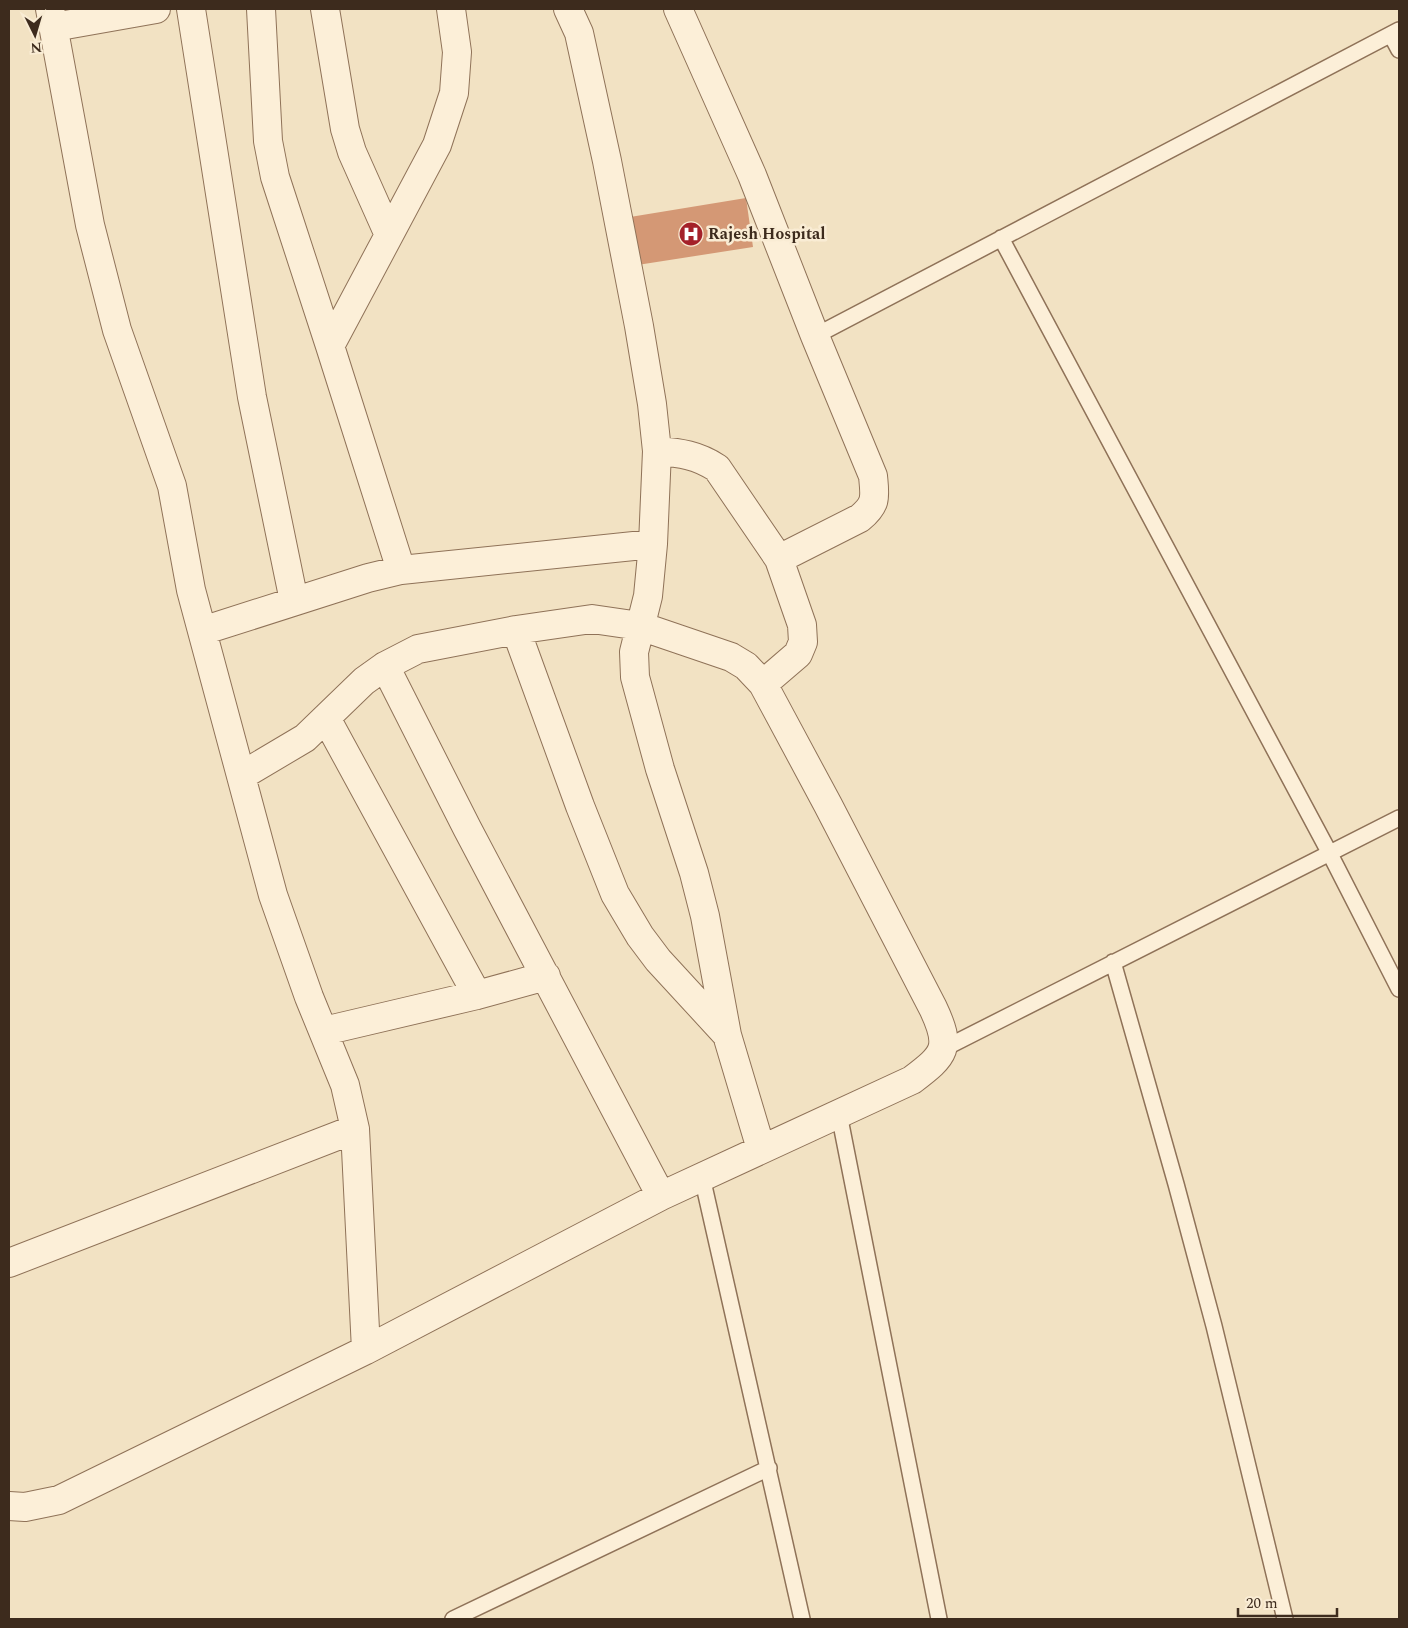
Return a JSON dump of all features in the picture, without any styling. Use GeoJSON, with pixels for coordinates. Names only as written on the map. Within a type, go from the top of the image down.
{"type":"FeatureCollection","features":[{"type":"Feature","properties":{"kind":"street"},"geometry":{"type":"LineString","coordinates":[[156,9],[52,18],[90,225],[117,330],[172,486],[191,590],[273,895],[309,997],[345,1085],[355,1129],[366,1350]]}},
{"type":"Feature","properties":{"kind":"street"},"geometry":{"type":"LineString","coordinates":[[191,9],[252,398],[294,601]]}},
{"type":"Feature","properties":{"kind":"street"},"geometry":{"type":"LineString","coordinates":[[261,9],[268,141],[274,177],[401,570]]}},
{"type":"Feature","properties":{"kind":"street"},"geometry":{"type":"LineString","coordinates":[[325,9],[345,129],[352,152],[389,235]]}},
{"type":"Feature","properties":{"kind":"street"},"geometry":{"type":"LineString","coordinates":[[330,346],[437,145],[454,93],[457,52],[451,9]]}},
{"type":"Feature","properties":{"kind":"street"},"geometry":{"type":"LineString","coordinates":[[568,9],[579,33],[607,161],[639,326],[652,404],[657,451],[653,544],[648,596],[634,652],[635,678],[660,768],[694,873],[727,1035],[761,1149]]}},
{"type":"Feature","properties":{"kind":"street"},"geometry":{"type":"LineString","coordinates":[[678,9],[752,175],[815,336],[873,476],[875,495],[871,509],[860,518],[779,559]]}},
{"type":"Feature","properties":{"kind":"street"},"geometry":{"type":"LineString","coordinates":[[657,451],[682,453],[704,459],[718,468],[779,559],[802,625],[803,642],[798,654],[763,684]]}},
{"type":"Feature","properties":{"kind":"street"},"geometry":{"type":"LineString","coordinates":[[202,631],[368,578],[401,570],[653,544]]}},
{"type":"Feature","properties":{"kind":"street"},"geometry":{"type":"LineString","coordinates":[[14,1510],[59,1500],[366,1350],[661,1196],[912,1080],[936,1062],[943,1049],[942,1028],[934,1008],[763,684],[746,666],[730,657],[640,626],[592,619],[516,630],[418,650],[385,666],[364,681],[305,738],[241,776]]}},
{"type":"Feature","properties":{"kind":"street"},"geometry":{"type":"LineString","coordinates":[[516,630],[580,806],[616,894],[640,936],[658,960],[727,1035]]}},
{"type":"Feature","properties":{"kind":"street"},"geometry":{"type":"LineString","coordinates":[[385,666],[467,828],[661,1196]]}},
{"type":"Feature","properties":{"kind":"street"},"geometry":{"type":"LineString","coordinates":[[326,718],[477,995]]}},
{"type":"Feature","properties":{"kind":"street"},"geometry":{"type":"LineString","coordinates":[[324,1031],[477,995],[546,976]]}},
{"type":"Feature","properties":{"kind":"street"},"geometry":{"type":"LineString","coordinates":[[9,1263],[355,1129]]}},
{"type":"Feature","properties":{"kind":"lane"},"geometry":{"type":"LineString","coordinates":[[815,336],[1395,32],[1399,50]]}},
{"type":"Feature","properties":{"kind":"lane"},"geometry":{"type":"LineString","coordinates":[[1001,238],[1329,852],[1399,989]]}},
{"type":"Feature","properties":{"kind":"lane"},"geometry":{"type":"LineString","coordinates":[[943,1049],[1399,818]]}},
{"type":"Feature","properties":{"kind":"lane"},"geometry":{"type":"LineString","coordinates":[[1113,962],[1214,1326],[1285,1619]]}},
{"type":"Feature","properties":{"kind":"lane"},"geometry":{"type":"LineString","coordinates":[[839,1114],[939,1619]]}},
{"type":"Feature","properties":{"kind":"lane"},"geometry":{"type":"LineString","coordinates":[[702,1177],[802,1619]]}},
{"type":"Feature","properties":{"kind":"lane"},"geometry":{"type":"LineString","coordinates":[[453,1619],[768,1468]]}},
{"type":"Feature","properties":{"kind":"building"},"geometry":{"type":"Polygon","coordinates":[[[746,198],[753,247],[631,266],[624,218],[746,198]]]}},
{"type":"Feature","properties":{"kind":"place","name":"Rajesh Hospital"},"geometry":{"type":"Point","coordinates":[691,234]}}]}
